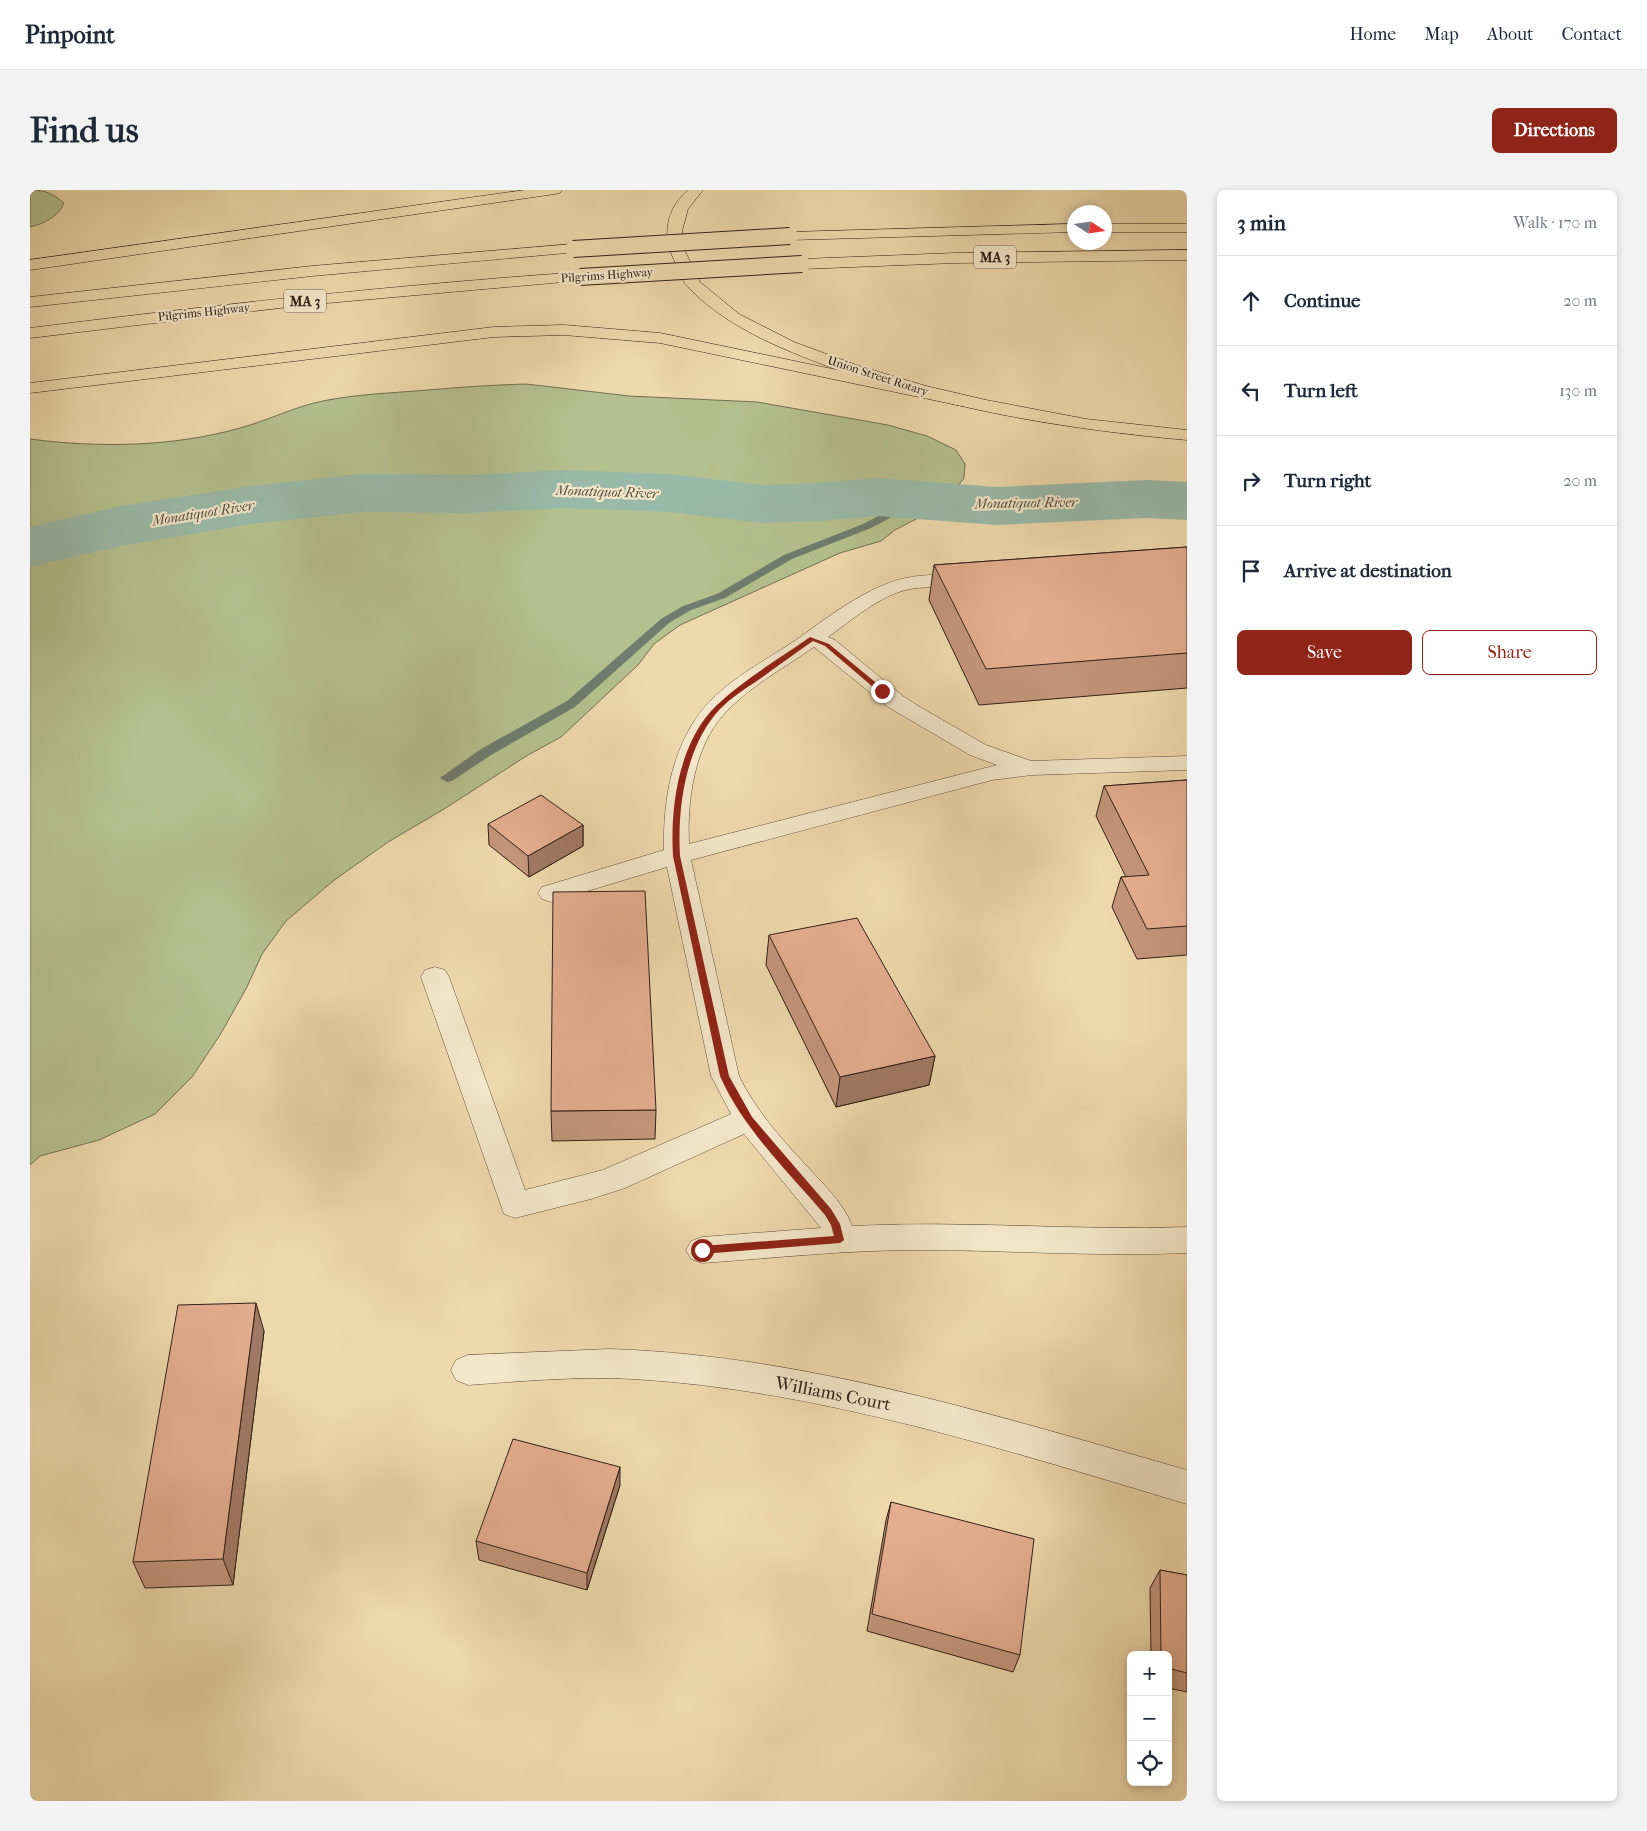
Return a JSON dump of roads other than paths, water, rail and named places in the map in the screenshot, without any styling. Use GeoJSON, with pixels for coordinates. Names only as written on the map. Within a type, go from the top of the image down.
{"type":"FeatureCollection","features":[{"type":"Feature","properties":{"kind":"main road"},"geometry":{"type":"LineString","coordinates":[[30,265],[555,190]]}},
{"type":"Feature","properties":{"kind":"main road","name":"Union Street Rotary"},"geometry":{"type":"LineString","coordinates":[[696,190],[677,216],[674,240],[676,255],[689,281],[702,294],[737,319],[808,353],[884,380],[962,401],[1087,425],[1187,435]]}},
{"type":"Feature","properties":{"kind":"main road","name":"Pilgrims Highway"},"geometry":{"type":"LineString","coordinates":[[30,302],[329,269],[573,249],[790,236],[1067,228]]}},
{"type":"Feature","properties":{"kind":"main road"},"geometry":{"type":"LineString","coordinates":[[1112,228],[1187,228]]}},
{"type":"Feature","properties":{"kind":"main road","name":"Pilgrims Highway"},"geometry":{"type":"LineString","coordinates":[[30,333],[127,320],[330,298],[580,277],[802,264],[955,258],[1187,255]]}},
{"type":"Feature","properties":{"kind":"main road"},"geometry":{"type":"LineString","coordinates":[[30,388],[494,332],[564,330],[628,334],[685,342],[962,401]]}},
{"type":"Feature","properties":{"kind":"main road"},"geometry":{"type":"LineString","coordinates":[[1087,425],[1187,442]]}},
{"type":"Feature","properties":{"kind":"street"},"geometry":{"type":"LineString","coordinates":[[840,1240],[836,1224],[828,1212],[749,1119],[731,1090],[725,1076],[677,856],[675,828],[677,801],[683,776],[700,730],[718,707],[731,696],[812,638],[894,588],[917,583],[986,579]]}},
{"type":"Feature","properties":{"kind":"street"},"geometry":{"type":"LineString","coordinates":[[812,638],[827,645],[896,702],[912,712],[978,750],[1018,765],[1032,768]]}},
{"type":"Feature","properties":{"kind":"street"},"geometry":{"type":"LineString","coordinates":[[551,893],[677,856],[992,773],[1032,768],[1187,763]]}},
{"type":"Feature","properties":{"kind":"street"},"geometry":{"type":"LineString","coordinates":[[435,977],[514,1205],[614,1178],[749,1119]]}},
{"type":"Feature","properties":{"kind":"street"},"geometry":{"type":"LineString","coordinates":[[702,1250],[840,1240],[917,1237],[1118,1242],[1187,1240]]}},
{"type":"Feature","properties":{"kind":"street","name":"Williams Court"},"geometry":{"type":"LineString","coordinates":[[468,1370],[574,1364],[648,1366],[701,1371],[814,1389],[871,1400],[970,1424],[1187,1487]]}},
{"type":"Feature","properties":{"kind":"waterway","name":"Monatiquot River"},"geometry":{"type":"LineString","coordinates":[[30,547],[121,526],[251,505],[362,493],[470,494],[564,489],[670,493],[762,504],[820,502],[877,497],[997,506],[1146,499],[1187,501]]}},
{"type":"Feature","properties":{"kind":"waterway"},"geometry":{"type":"LineString","coordinates":[[447,778],[486,752],[571,704],[665,621],[687,608],[721,596],[788,557],[867,526],[886,516],[900,498]]}}]}
